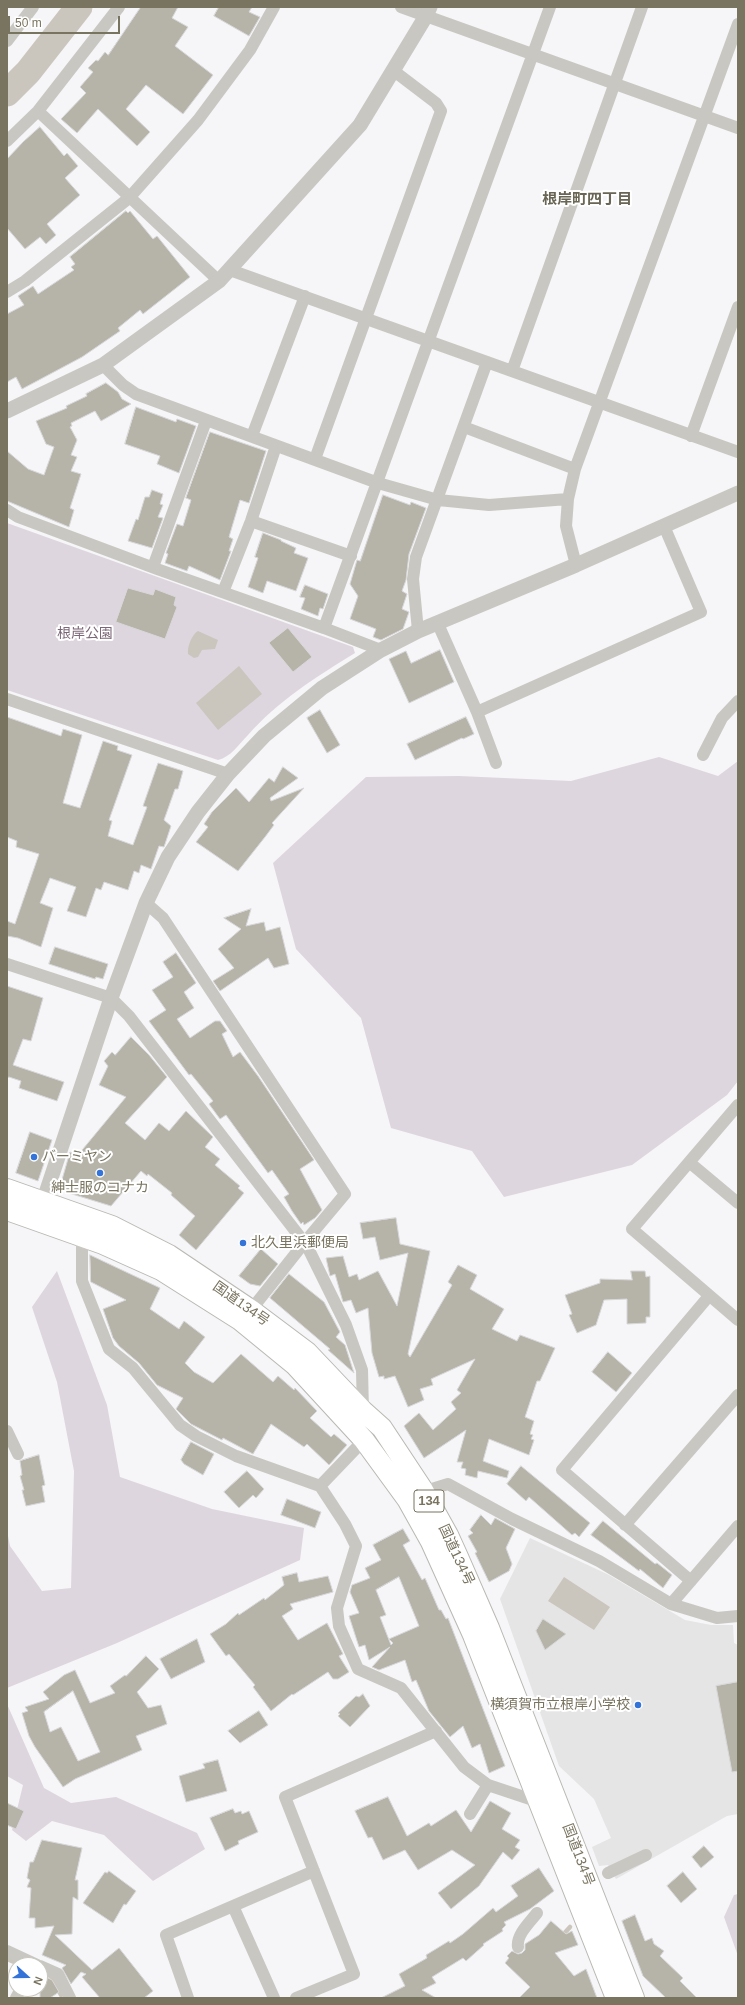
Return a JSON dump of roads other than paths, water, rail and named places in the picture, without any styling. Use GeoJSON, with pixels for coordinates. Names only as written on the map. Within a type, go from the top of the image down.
{"type":"FeatureCollection","features":[{"type":"Feature","properties":{"kind":"highway","name":"国道134号"},"geometry":{"type":"LineString","coordinates":[[7,1189],[112,1226],[169,1255],[251,1310],[307,1352],[363,1411],[382,1428],[415,1495],[431,1542],[473,1635],[616,1998]]}},
{"type":"Feature","properties":{"kind":"highway","name":"国道134号"},"geometry":{"type":"LineString","coordinates":[[7,1210],[103,1244],[161,1270],[240,1320],[295,1365],[415,1495],[448,1535],[489,1628],[634,1998]]}},
{"type":"Feature","properties":{"kind":"street"},"geometry":{"type":"LineString","coordinates":[[7,41],[33,7]]}},
{"type":"Feature","properties":{"kind":"street"},"geometry":{"type":"LineString","coordinates":[[7,141],[38,111],[120,7]]}},
{"type":"Feature","properties":{"kind":"street"},"geometry":{"type":"LineString","coordinates":[[7,292],[25,281],[129,198],[198,120],[250,50],[274,7]]}},
{"type":"Feature","properties":{"kind":"street"},"geometry":{"type":"LineString","coordinates":[[401,7],[428,12],[533,54],[738,128]]}},
{"type":"Feature","properties":{"kind":"street"},"geometry":{"type":"LineString","coordinates":[[324,628],[550,7]]}},
{"type":"Feature","properties":{"kind":"street"},"geometry":{"type":"LineString","coordinates":[[512,371],[642,7]]}},
{"type":"Feature","properties":{"kind":"street"},"geometry":{"type":"LineString","coordinates":[[7,411],[102,365],[219,281],[360,124],[394,71],[428,12]]}},
{"type":"Feature","properties":{"kind":"street"},"geometry":{"type":"LineString","coordinates":[[576,565],[566,526],[568,500],[575,469],[738,24]]}},
{"type":"Feature","properties":{"kind":"street"},"geometry":{"type":"LineString","coordinates":[[315,459],[441,111],[436,103],[394,71]]}},
{"type":"Feature","properties":{"kind":"street"},"geometry":{"type":"LineString","coordinates":[[38,111],[219,281]]}},
{"type":"Feature","properties":{"kind":"street"},"geometry":{"type":"LineString","coordinates":[[230,270],[738,452]]}},
{"type":"Feature","properties":{"kind":"street"},"geometry":{"type":"LineString","coordinates":[[252,436],[304,296]]}},
{"type":"Feature","properties":{"kind":"street"},"geometry":{"type":"LineString","coordinates":[[691,436],[738,307]]}},
{"type":"Feature","properties":{"kind":"street"},"geometry":{"type":"LineString","coordinates":[[418,631],[412,579],[416,557],[487,362]]}},
{"type":"Feature","properties":{"kind":"street"},"geometry":{"type":"LineString","coordinates":[[102,365],[123,385],[136,394],[378,483],[438,500],[489,505],[568,500]]}},
{"type":"Feature","properties":{"kind":"street"},"geometry":{"type":"LineString","coordinates":[[153,567],[206,420]]}},
{"type":"Feature","properties":{"kind":"street"},"geometry":{"type":"LineString","coordinates":[[464,427],[575,469]]}},
{"type":"Feature","properties":{"kind":"street"},"geometry":{"type":"LineString","coordinates":[[222,592],[251,521],[276,446]]}},
{"type":"Feature","properties":{"kind":"street"},"geometry":{"type":"LineString","coordinates":[[38,1221],[111,998],[146,902],[168,857],[198,812],[228,774],[264,736],[322,688],[381,650],[418,631],[438,624],[576,565],[738,493]]}},
{"type":"Feature","properties":{"kind":"street"},"geometry":{"type":"LineString","coordinates":[[7,510],[18,518],[381,650]]}},
{"type":"Feature","properties":{"kind":"street"},"geometry":{"type":"LineString","coordinates":[[251,521],[351,556]]}},
{"type":"Feature","properties":{"kind":"street"},"geometry":{"type":"LineString","coordinates":[[476,712],[701,612],[664,526]]}},
{"type":"Feature","properties":{"kind":"street"},"geometry":{"type":"LineString","coordinates":[[438,624],[476,712],[496,764]]}},
{"type":"Feature","properties":{"kind":"street"},"geometry":{"type":"LineString","coordinates":[[7,700],[228,774]]}},
{"type":"Feature","properties":{"kind":"street"},"geometry":{"type":"LineString","coordinates":[[703,755],[722,718],[738,701]]}},
{"type":"Feature","properties":{"kind":"street"},"geometry":{"type":"LineString","coordinates":[[146,902],[163,918],[345,1194],[251,1310]]}},
{"type":"Feature","properties":{"kind":"street"},"geometry":{"type":"LineString","coordinates":[[7,964],[111,998],[129,1016],[307,1246],[346,1325],[362,1370],[363,1411]]}},
{"type":"Feature","properties":{"kind":"street"},"geometry":{"type":"LineString","coordinates":[[738,1105],[632,1229],[738,1320]]}},
{"type":"Feature","properties":{"kind":"street"},"geometry":{"type":"LineString","coordinates":[[689,1162],[738,1203]]}},
{"type":"Feature","properties":{"kind":"street"},"geometry":{"type":"LineString","coordinates":[[82,1237],[82,1281],[109,1349],[133,1368],[180,1424],[196,1436],[236,1456],[320,1486],[345,1524],[356,1546],[337,1608],[339,1626],[358,1669],[402,1688],[464,1767],[488,1785],[538,1802]]}},
{"type":"Feature","properties":{"kind":"street"},"geometry":{"type":"LineString","coordinates":[[690,1581],[562,1470],[709,1296]]}},
{"type":"Feature","properties":{"kind":"street"},"geometry":{"type":"LineString","coordinates":[[625,1525],[738,1396]]}},
{"type":"Feature","properties":{"kind":"street"},"geometry":{"type":"LineString","coordinates":[[7,1431],[18,1454]]}},
{"type":"Feature","properties":{"kind":"street"},"geometry":{"type":"LineString","coordinates":[[320,1486],[364,1440]]}},
{"type":"Feature","properties":{"kind":"street"},"geometry":{"type":"LineString","coordinates":[[415,1495],[448,1484],[512,1519],[599,1561],[670,1604],[717,1618],[738,1616]]}},
{"type":"Feature","properties":{"kind":"street"},"geometry":{"type":"LineString","coordinates":[[670,1604],[738,1526]]}},
{"type":"Feature","properties":{"kind":"street"},"geometry":{"type":"LineString","coordinates":[[296,1998],[354,1974],[285,1797],[436,1731]]}},
{"type":"Feature","properties":{"kind":"street"},"geometry":{"type":"LineString","coordinates":[[470,1814],[488,1785]]}},
{"type":"Feature","properties":{"kind":"street"},"geometry":{"type":"LineString","coordinates":[[608,1873],[646,1855]]}},
{"type":"Feature","properties":{"kind":"street"},"geometry":{"type":"LineString","coordinates":[[188,1998],[166,1935],[314,1871]]}},
{"type":"Feature","properties":{"kind":"street"},"geometry":{"type":"LineString","coordinates":[[232,1906],[274,1998]]}},
{"type":"Feature","properties":{"kind":"street"},"geometry":{"type":"LineString","coordinates":[[518,1947],[523,1931],[536,1913]]}},
{"type":"Feature","properties":{"kind":"street"},"geometry":{"type":"LineString","coordinates":[[7,1951],[19,1957]]}},
{"type":"Feature","properties":{"kind":"street"},"geometry":{"type":"LineString","coordinates":[[48,1970],[58,1974],[70,1998]]}},
{"type":"Feature","properties":{"kind":"waterway"},"geometry":{"type":"LineString","coordinates":[[7,93],[28,72],[79,7]]}},
{"type":"Feature","properties":{"kind":"waterway"},"geometry":{"type":"LineString","coordinates":[[561,1937],[570,1927]]}},
{"type":"Feature","properties":{"kind":"waterway"},"geometry":{"type":"LineString","coordinates":[[48,1975],[51,1976],[61,1995]]}},
{"type":"Feature","properties":{"kind":"place","name":"バーミヤン"},"geometry":{"type":"Point","coordinates":[34,1157]}},
{"type":"Feature","properties":{"kind":"place","name":"紳士服のコナカ"},"geometry":{"type":"Point","coordinates":[100,1173]}},
{"type":"Feature","properties":{"kind":"place","name":"北久里浜郵便局"},"geometry":{"type":"Point","coordinates":[243,1243]}},
{"type":"Feature","properties":{"kind":"place","name":"横須賀市立根岸小学校"},"geometry":{"type":"Point","coordinates":[638,1705]}},
{"type":"Feature","properties":{"kind":"district","name":"根岸町四丁目"},"geometry":{"type":"Point","coordinates":[587,200]}},
{"type":"Feature","properties":{"kind":"park label","name":"根岸公園"},"geometry":{"type":"Point","coordinates":[85,634]}}]}
